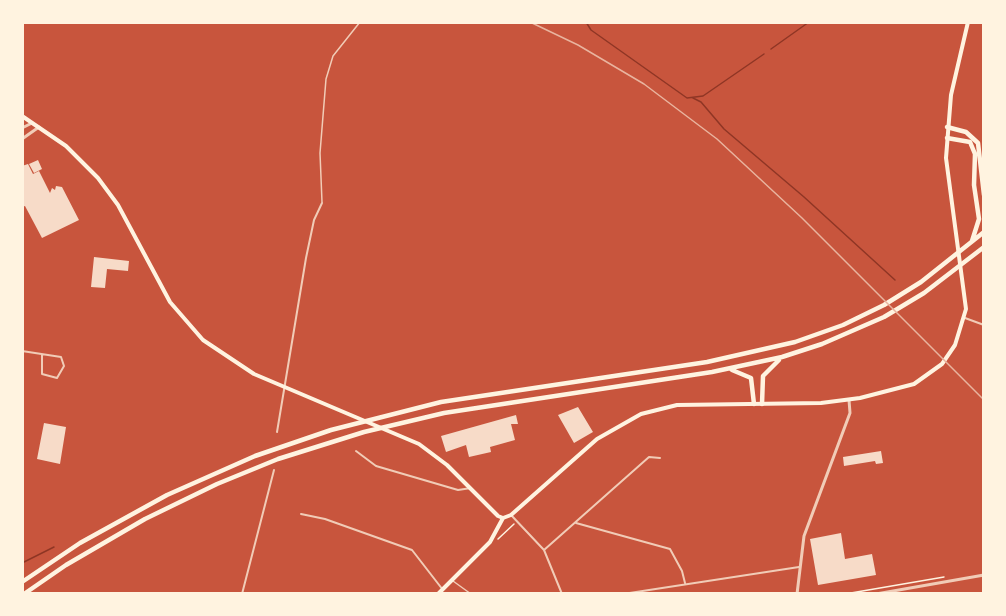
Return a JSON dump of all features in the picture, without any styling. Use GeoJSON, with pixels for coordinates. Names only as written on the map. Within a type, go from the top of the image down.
{"type":"FeatureCollection","features":[{"type":"Feature","properties":{"kind":"highway"},"geometry":{"type":"LineString","coordinates":[[947,127],[966,132],[978,143],[984,195]]}},
{"type":"Feature","properties":{"kind":"highway"},"geometry":{"type":"LineString","coordinates":[[947,138],[970,142],[975,154],[974,185],[979,219],[972,243]]}},
{"type":"Feature","properties":{"kind":"highway"},"geometry":{"type":"LineString","coordinates":[[22,582],[80,543],[167,495],[216,472],[348,425],[488,394],[748,355],[795,342],[866,314],[912,288],[984,232]]}},
{"type":"Feature","properties":{"kind":"highway"},"geometry":{"type":"LineString","coordinates":[[24,594],[66,565],[145,519],[217,484],[278,459],[399,423],[499,403],[730,369],[782,357],[872,323],[909,302],[984,247]]}},
{"type":"Feature","properties":{"kind":"highway"},"geometry":{"type":"LineString","coordinates":[[762,404],[763,376],[782,357]]}},
{"type":"Feature","properties":{"kind":"highway"},"geometry":{"type":"LineString","coordinates":[[730,369],[751,378],[754,404]]}},
{"type":"Feature","properties":{"kind":"main road"},"geometry":{"type":"LineString","coordinates":[[22,116],[76,155],[109,191],[170,302],[190,327],[228,359],[285,388],[419,444],[471,488],[498,516],[503,518],[512,515],[564,466],[609,430],[629,419],[677,405],[849,400],[903,388],[928,375],[951,353],[965,318],[965,285],[947,179],[947,127],[968,22]]}},
{"type":"Feature","properties":{"kind":"main road"},"geometry":{"type":"LineString","coordinates":[[440,592],[490,542],[503,518]]}},
{"type":"Feature","properties":{"kind":"street"},"geometry":{"type":"LineString","coordinates":[[22,128],[33,123]]}},
{"type":"Feature","properties":{"kind":"street"},"geometry":{"type":"LineString","coordinates":[[22,139],[39,128]]}},
{"type":"Feature","properties":{"kind":"street"},"geometry":{"type":"LineString","coordinates":[[277,432],[306,258],[314,220],[322,203]]}},
{"type":"Feature","properties":{"kind":"street"},"geometry":{"type":"LineString","coordinates":[[965,318],[984,325]]}},
{"type":"Feature","properties":{"kind":"street"},"geometry":{"type":"LineString","coordinates":[[22,351],[61,357],[64,366],[57,378],[42,374],[42,355]]}},
{"type":"Feature","properties":{"kind":"street"},"geometry":{"type":"LineString","coordinates":[[797,594],[799,567],[808,524],[850,413],[849,400]]}},
{"type":"Feature","properties":{"kind":"street"},"geometry":{"type":"LineString","coordinates":[[356,451],[376,466],[458,490],[471,488]]}},
{"type":"Feature","properties":{"kind":"street"},"geometry":{"type":"LineString","coordinates":[[544,550],[649,457],[660,458]]}},
{"type":"Feature","properties":{"kind":"street"},"geometry":{"type":"LineString","coordinates":[[242,594],[274,470]]}},
{"type":"Feature","properties":{"kind":"street"},"geometry":{"type":"LineString","coordinates":[[301,514],[325,519],[412,550],[440,592]]}},
{"type":"Feature","properties":{"kind":"street"},"geometry":{"type":"LineString","coordinates":[[512,515],[544,550],[562,594]]}},
{"type":"Feature","properties":{"kind":"street"},"geometry":{"type":"LineString","coordinates":[[576,523],[670,549],[682,571],[685,584]]}},
{"type":"Feature","properties":{"kind":"street"},"geometry":{"type":"LineString","coordinates":[[623,594],[799,567]]}},
{"type":"Feature","properties":{"kind":"street"},"geometry":{"type":"LineString","coordinates":[[876,594],[984,575]]}},
{"type":"Feature","properties":{"kind":"lane"},"geometry":{"type":"LineString","coordinates":[[322,203],[320,153],[326,79],[333,56],[360,22]]}},
{"type":"Feature","properties":{"kind":"lane"},"geometry":{"type":"LineString","coordinates":[[453,581],[471,594]]}},
{"type":"Feature","properties":{"kind":"path"},"geometry":{"type":"LineString","coordinates":[[490,542],[495,542],[517,520]]}},
{"type":"Feature","properties":{"kind":"path"},"geometry":{"type":"LineString","coordinates":[[844,594],[950,576]]}},
{"type":"Feature","properties":{"kind":"building"},"geometry":{"type":"Polygon","coordinates":[[[38,160],[42,169],[34,173],[29,164],[38,160]]]}},
{"type":"Feature","properties":{"kind":"building"},"geometry":{"type":"Polygon","coordinates":[[[28,164],[33,174],[39,171],[50,193],[52,188],[55,190],[56,186],[62,187],[79,220],[42,238],[25,206],[22,207],[22,166],[28,164]]]}},
{"type":"Feature","properties":{"kind":"building"},"geometry":{"type":"Polygon","coordinates":[[[94,257],[129,261],[128,271],[107,269],[105,288],[91,287],[94,257]]]}},
{"type":"Feature","properties":{"kind":"building"},"geometry":{"type":"Polygon","coordinates":[[[578,407],[593,432],[574,443],[558,415],[578,407]]]}},
{"type":"Feature","properties":{"kind":"building"},"geometry":{"type":"Polygon","coordinates":[[[516,415],[518,424],[511,424],[515,440],[490,447],[491,452],[469,457],[466,445],[446,452],[441,436],[516,415]]]}},
{"type":"Feature","properties":{"kind":"building"},"geometry":{"type":"Polygon","coordinates":[[[44,423],[66,427],[60,464],[37,459],[44,423]]]}},
{"type":"Feature","properties":{"kind":"building"},"geometry":{"type":"Polygon","coordinates":[[[881,451],[883,463],[876,464],[875,461],[844,466],[843,457],[881,451]]]}},
{"type":"Feature","properties":{"kind":"building"},"geometry":{"type":"Polygon","coordinates":[[[841,533],[845,559],[872,554],[876,575],[818,585],[810,539],[841,533]]]}},
{"type":"Feature","properties":{"kind":"waterway"},"geometry":{"type":"LineString","coordinates":[[586,22],[591,30],[687,98],[703,96],[764,54]]}},
{"type":"Feature","properties":{"kind":"waterway"},"geometry":{"type":"LineString","coordinates":[[771,49],[809,22]]}},
{"type":"Feature","properties":{"kind":"waterway"},"geometry":{"type":"LineString","coordinates":[[693,98],[701,102],[724,129],[804,197],[895,280]]}},
{"type":"Feature","properties":{"kind":"waterway"},"geometry":{"type":"LineString","coordinates":[[22,563],[54,547]]}},
{"type":"Feature","properties":{"kind":"railway"},"geometry":{"type":"LineString","coordinates":[[530,22],[578,45],[644,84],[717,139],[802,218],[984,400]]}}]}
